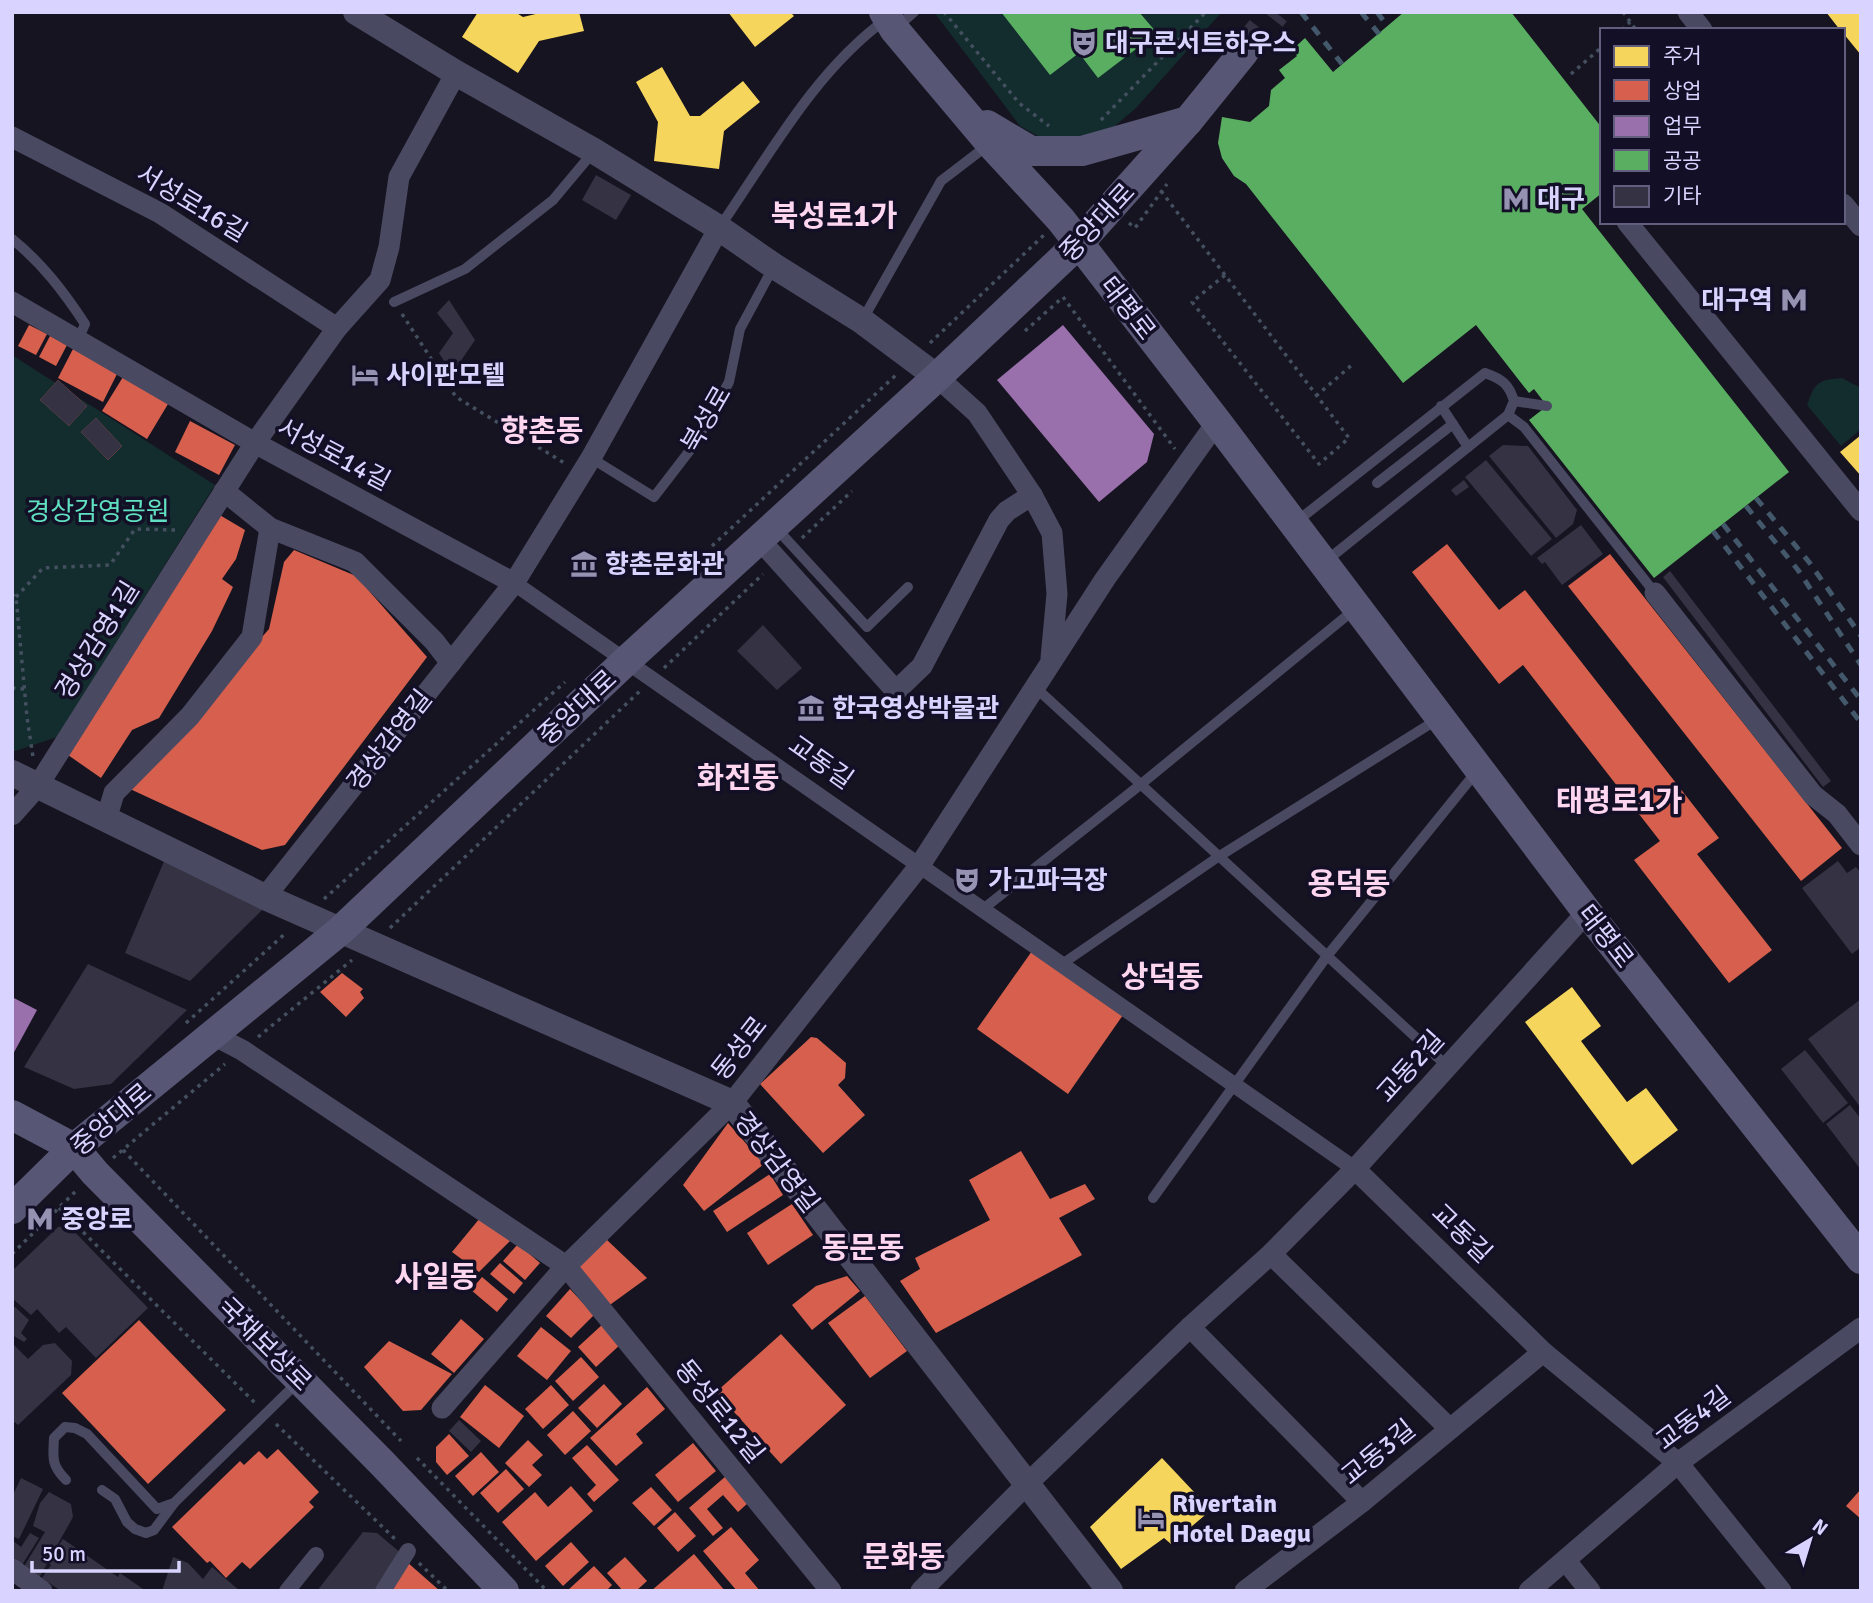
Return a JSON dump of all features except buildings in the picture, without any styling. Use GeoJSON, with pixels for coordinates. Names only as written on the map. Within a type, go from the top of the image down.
{"type":"FeatureCollection","features":[{"type":"Feature","properties":{"kind":"main road","name":"태평로"},"geometry":{"type":"LineString","coordinates":[[895,18],[963,110],[1060,220],[1217,422],[1587,912],[1861,1259]]}},
{"type":"Feature","properties":{"kind":"main road","name":"중앙대로"},"geometry":{"type":"LineString","coordinates":[[12,1209],[74,1148],[341,930],[626,661],[776,543],[937,377],[1078,244],[1188,121],[1243,53]]}},
{"type":"Feature","properties":{"kind":"main road"},"geometry":{"type":"LineString","coordinates":[[963,110],[1031,151],[1087,151],[1188,121]]}},
{"type":"Feature","properties":{"kind":"main road","name":"국채보상로"},"geometry":{"type":"LineString","coordinates":[[12,1115],[74,1148],[95,1173],[504,1591]]}},
{"type":"Feature","properties":{"kind":"street"},"geometry":{"type":"LineString","coordinates":[[356,12],[456,73],[594,151],[719,228],[774,267],[862,321],[937,377],[976,413],[1032,495],[1052,533],[1056,594],[1051,663]]}},
{"type":"Feature","properties":{"kind":"street"},"geometry":{"type":"LineString","coordinates":[[1688,12],[1700,28]]}},
{"type":"Feature","properties":{"kind":"street","name":"경상감영1길"},"geometry":{"type":"LineString","coordinates":[[12,815],[37,787],[255,443],[337,328],[380,281],[399,177],[456,73]]}},
{"type":"Feature","properties":{"kind":"street","name":"서성로16길"},"geometry":{"type":"LineString","coordinates":[[12,137],[160,213],[337,328]]}},
{"type":"Feature","properties":{"kind":"street"},"geometry":{"type":"LineString","coordinates":[[1845,206],[1861,226]]}},
{"type":"Feature","properties":{"kind":"street"},"geometry":{"type":"LineString","coordinates":[[1630,224],[1861,511]]}},
{"type":"Feature","properties":{"kind":"street"},"geometry":{"type":"LineString","coordinates":[[514,583],[586,466],[719,228]]}},
{"type":"Feature","properties":{"kind":"street","name":"서성로14길"},"geometry":{"type":"LineString","coordinates":[[12,302],[255,443],[514,583],[626,661]]}},
{"type":"Feature","properties":{"kind":"street","name":"동성로"},"geometry":{"type":"LineString","coordinates":[[442,1408],[566,1266],[732,1102],[920,865],[1105,579],[1217,422]]}},
{"type":"Feature","properties":{"kind":"street"},"geometry":{"type":"LineString","coordinates":[[224,491],[270,528],[355,562],[434,641],[450,663]]}},
{"type":"Feature","properties":{"kind":"street"},"geometry":{"type":"LineString","coordinates":[[776,543],[896,691],[922,666],[999,520],[1007,511],[1032,495]]}},
{"type":"Feature","properties":{"kind":"street"},"geometry":{"type":"LineString","coordinates":[[106,820],[114,793],[190,716],[252,637],[270,528]]}},
{"type":"Feature","properties":{"kind":"street","name":"경상감영길"},"geometry":{"type":"LineString","coordinates":[[265,897],[514,583]]}},
{"type":"Feature","properties":{"kind":"street"},"geometry":{"type":"LineString","coordinates":[[1655,593],[1813,795],[1837,814],[1861,845]]}},
{"type":"Feature","properties":{"kind":"street","name":"교동길"},"geometry":{"type":"LineString","coordinates":[[626,661],[1355,1169],[1543,1352],[1678,1463],[1781,1591]]}},
{"type":"Feature","properties":{"kind":"street","name":"경상감영길"},"geometry":{"type":"LineString","coordinates":[[12,773],[265,897],[732,1102],[1110,1591]]}},
{"type":"Feature","properties":{"kind":"street","name":"교동2길"},"geometry":{"type":"LineString","coordinates":[[921,1591],[1026,1485],[1190,1327],[1271,1254],[1355,1169],[1587,912]]}},
{"type":"Feature","properties":{"kind":"street"},"geometry":{"type":"LineString","coordinates":[[214,1035],[242,1050],[566,1266]]}},
{"type":"Feature","properties":{"kind":"street"},"geometry":{"type":"LineString","coordinates":[[1271,1254],[1450,1429]]}},
{"type":"Feature","properties":{"kind":"street","name":"동성로12길"},"geometry":{"type":"LineString","coordinates":[[566,1266],[831,1591]]}},
{"type":"Feature","properties":{"kind":"street"},"geometry":{"type":"LineString","coordinates":[[1190,1327],[1362,1502]]}},
{"type":"Feature","properties":{"kind":"street","name":"교동4길"},"geometry":{"type":"LineString","coordinates":[[1529,1591],[1678,1463],[1861,1328]]}},
{"type":"Feature","properties":{"kind":"street","name":"교동3길"},"geometry":{"type":"LineString","coordinates":[[1245,1591],[1362,1502],[1543,1352]]}},
{"type":"Feature","properties":{"kind":"street"},"geometry":{"type":"LineString","coordinates":[[383,1591],[408,1551]]}},
{"type":"Feature","properties":{"kind":"street"},"geometry":{"type":"LineString","coordinates":[[287,1591],[316,1555]]}},
{"type":"Feature","properties":{"kind":"street"},"geometry":{"type":"LineString","coordinates":[[1566,1561],[1590,1591]]}},
{"type":"Feature","properties":{"kind":"street"},"geometry":{"type":"LineString","coordinates":[[12,1569],[40,1590]]}},
{"type":"Feature","properties":{"kind":"lane","name":"태평로"},"geometry":{"type":"LineString","coordinates":[[719,228],[822,78],[868,33],[895,18]]}},
{"type":"Feature","properties":{"kind":"lane"},"geometry":{"type":"LineString","coordinates":[[862,321],[941,181],[990,143]]}},
{"type":"Feature","properties":{"kind":"lane"},"geometry":{"type":"LineString","coordinates":[[394,302],[465,269],[553,200],[594,151]]}},
{"type":"Feature","properties":{"kind":"lane"},"geometry":{"type":"LineString","coordinates":[[12,239],[29,253],[63,290],[85,324],[78,340]]}},
{"type":"Feature","properties":{"kind":"lane","name":"북성로"},"geometry":{"type":"LineString","coordinates":[[586,466],[654,497],[694,445],[729,382],[740,329],[774,267]]}},
{"type":"Feature","properties":{"kind":"lane"},"geometry":{"type":"LineString","coordinates":[[1294,524],[1485,373],[1500,378],[1509,386],[1514,401],[1508,415],[1324,563]]}},
{"type":"Feature","properties":{"kind":"lane"},"geometry":{"type":"LineString","coordinates":[[1514,401],[1547,406]]}},
{"type":"Feature","properties":{"kind":"lane"},"geometry":{"type":"LineString","coordinates":[[1441,406],[1468,447]]}},
{"type":"Feature","properties":{"kind":"lane"},"geometry":{"type":"LineString","coordinates":[[1508,415],[1524,427],[1655,593]]}},
{"type":"Feature","properties":{"kind":"lane"},"geometry":{"type":"LineString","coordinates":[[1377,483],[1453,424]]}},
{"type":"Feature","properties":{"kind":"lane"},"geometry":{"type":"LineString","coordinates":[[776,543],[867,627],[908,587]]}},
{"type":"Feature","properties":{"kind":"lane"},"geometry":{"type":"LineString","coordinates":[[983,909],[1357,608]]}},
{"type":"Feature","properties":{"kind":"lane"},"geometry":{"type":"LineString","coordinates":[[1035,687],[1448,1067]]}},
{"type":"Feature","properties":{"kind":"lane"},"geometry":{"type":"LineString","coordinates":[[1062,964],[1218,857],[1440,718]]}},
{"type":"Feature","properties":{"kind":"lane"},"geometry":{"type":"LineString","coordinates":[[1153,1198],[1327,956],[1479,769]]}},
{"type":"Feature","properties":{"kind":"lane"},"geometry":{"type":"LineString","coordinates":[[102,1490],[115,1499],[127,1522],[135,1529],[146,1533],[154,1530],[174,1503],[300,1380]]}},
{"type":"Feature","properties":{"kind":"lane"},"geometry":{"type":"LineString","coordinates":[[66,1480],[55,1469],[53,1458],[54,1438],[65,1427],[87,1434],[157,1509],[174,1503]]}},
{"type":"Feature","properties":{"kind":"path"},"geometry":{"type":"LineString","coordinates":[[944,12],[1018,103],[1047,125],[1058,129]]}},
{"type":"Feature","properties":{"kind":"path"},"geometry":{"type":"LineString","coordinates":[[1093,128],[1206,12]]}},
{"type":"Feature","properties":{"kind":"path"},"geometry":{"type":"LineString","coordinates":[[1623,12],[1634,28]]}},
{"type":"Feature","properties":{"kind":"path"},"geometry":{"type":"LineString","coordinates":[[1624,28],[1630,22]]}},
{"type":"Feature","properties":{"kind":"path"},"geometry":{"type":"LineString","coordinates":[[1571,74],[1600,49]]}},
{"type":"Feature","properties":{"kind":"path"},"geometry":{"type":"LineString","coordinates":[[1161,191],[1225,275],[1316,396],[1349,439],[1319,464],[1192,302],[1225,275]]}},
{"type":"Feature","properties":{"kind":"path"},"geometry":{"type":"LineString","coordinates":[[704,554],[1060,220]]}},
{"type":"Feature","properties":{"kind":"path"},"geometry":{"type":"LineString","coordinates":[[1024,331],[1063,297],[1187,465]]}},
{"type":"Feature","properties":{"kind":"path"},"geometry":{"type":"LineString","coordinates":[[394,302],[456,397],[586,466]]}},
{"type":"Feature","properties":{"kind":"path"},"geometry":{"type":"LineString","coordinates":[[1316,396],[1353,364]]}},
{"type":"Feature","properties":{"kind":"path"},"geometry":{"type":"LineString","coordinates":[[12,1254],[95,1173],[372,945],[653,678],[776,543],[860,483]]}},
{"type":"Feature","properties":{"kind":"path"},"geometry":{"type":"LineString","coordinates":[[37,787],[14,595],[43,568],[110,565],[135,529],[199,531]]}},
{"type":"Feature","properties":{"kind":"path"},"geometry":{"type":"LineString","coordinates":[[181,1027],[574,674]]}},
{"type":"Feature","properties":{"kind":"path"},"geometry":{"type":"LineString","coordinates":[[12,688],[24,689]]}},
{"type":"Feature","properties":{"kind":"path"},"geometry":{"type":"LineString","coordinates":[[122,1150],[401,1441]]}},
{"type":"Feature","properties":{"kind":"path"},"geometry":{"type":"LineString","coordinates":[[59,1208],[351,1499],[370,1514]]}},
{"type":"Feature","properties":{"kind":"path"},"geometry":{"type":"LineString","coordinates":[[416,1458],[547,1591]]}},
{"type":"Feature","properties":{"kind":"green space"},"geometry":{"type":"Polygon","coordinates":[[[934,12],[1220,14],[1136,108],[1108,132],[1054,145],[1020,126],[934,12]]]}},
{"type":"Feature","properties":{"kind":"green space","name":"경상감영공원"},"geometry":{"type":"Polygon","coordinates":[[[12,355],[215,485],[57,737],[12,752],[12,355]]]}},
{"type":"Feature","properties":{"kind":"green space"},"geometry":{"type":"Polygon","coordinates":[[[1842,378],[1861,388],[1861,429],[1841,446],[1807,405],[1818,384],[1842,378]]]}},
{"type":"Feature","properties":{"kind":"tunnel"},"geometry":{"type":"LineString","coordinates":[[1243,53],[1275,12]]}},
{"type":"Feature","properties":{"kind":"railway"},"geometry":{"type":"LineString","coordinates":[[1301,12],[1342,64]]}},
{"type":"Feature","properties":{"kind":"railway"},"geometry":{"type":"LineString","coordinates":[[1361,12],[1379,34]]}},
{"type":"Feature","properties":{"kind":"railway"},"geometry":{"type":"LineString","coordinates":[[1377,12],[1388,27]]}},
{"type":"Feature","properties":{"kind":"railway"},"geometry":{"type":"LineString","coordinates":[[1756,498],[1809,562],[1861,636]]}},
{"type":"Feature","properties":{"kind":"railway"},"geometry":{"type":"LineString","coordinates":[[1746,506],[1798,570],[1861,665]]}},
{"type":"Feature","properties":{"kind":"railway"},"geometry":{"type":"LineString","coordinates":[[1723,524],[1861,700]]}},
{"type":"Feature","properties":{"kind":"railway"},"geometry":{"type":"LineString","coordinates":[[1713,531],[1861,723]]}},
{"type":"Feature","properties":{"kind":"place","name":"대구콘서트하우스"},"geometry":{"type":"Point","coordinates":[1084,43]}},
{"type":"Feature","properties":{"kind":"place","name":"대구"},"geometry":{"type":"Point","coordinates":[1516,199]}},
{"type":"Feature","properties":{"kind":"place","name":"대구역"},"geometry":{"type":"Point","coordinates":[1794,300]}},
{"type":"Feature","properties":{"kind":"place","name":"사이판모텔"},"geometry":{"type":"Point","coordinates":[365,375]}},
{"type":"Feature","properties":{"kind":"place","name":"향촌문화관"},"geometry":{"type":"Point","coordinates":[584,564]}},
{"type":"Feature","properties":{"kind":"place","name":"한국영상박물관"},"geometry":{"type":"Point","coordinates":[811,708]}},
{"type":"Feature","properties":{"kind":"place","name":"가고파극장"},"geometry":{"type":"Point","coordinates":[967,880]}},
{"type":"Feature","properties":{"kind":"place","name":"중앙로"},"geometry":{"type":"Point","coordinates":[40,1219]}},
{"type":"Feature","properties":{"kind":"place","name":"Rivertain Hotel Daegu"},"geometry":{"type":"Point","coordinates":[1151,1518]}},
{"type":"Feature","properties":{"kind":"district","name":"북성로1가"},"geometry":{"type":"Point","coordinates":[834,216]}},
{"type":"Feature","properties":{"kind":"district","name":"향촌동"},"geometry":{"type":"Point","coordinates":[542,431]}},
{"type":"Feature","properties":{"kind":"district","name":"화전동"},"geometry":{"type":"Point","coordinates":[738,778]}},
{"type":"Feature","properties":{"kind":"district","name":"태평로1가"},"geometry":{"type":"Point","coordinates":[1619,801]}},
{"type":"Feature","properties":{"kind":"district","name":"용덕동"},"geometry":{"type":"Point","coordinates":[1349,884]}},
{"type":"Feature","properties":{"kind":"district","name":"상덕동"},"geometry":{"type":"Point","coordinates":[1162,977]}},
{"type":"Feature","properties":{"kind":"district","name":"동문동"},"geometry":{"type":"Point","coordinates":[863,1248]}},
{"type":"Feature","properties":{"kind":"district","name":"사일동"},"geometry":{"type":"Point","coordinates":[436,1277]}},
{"type":"Feature","properties":{"kind":"district","name":"문화동"},"geometry":{"type":"Point","coordinates":[904,1557]}}]}
